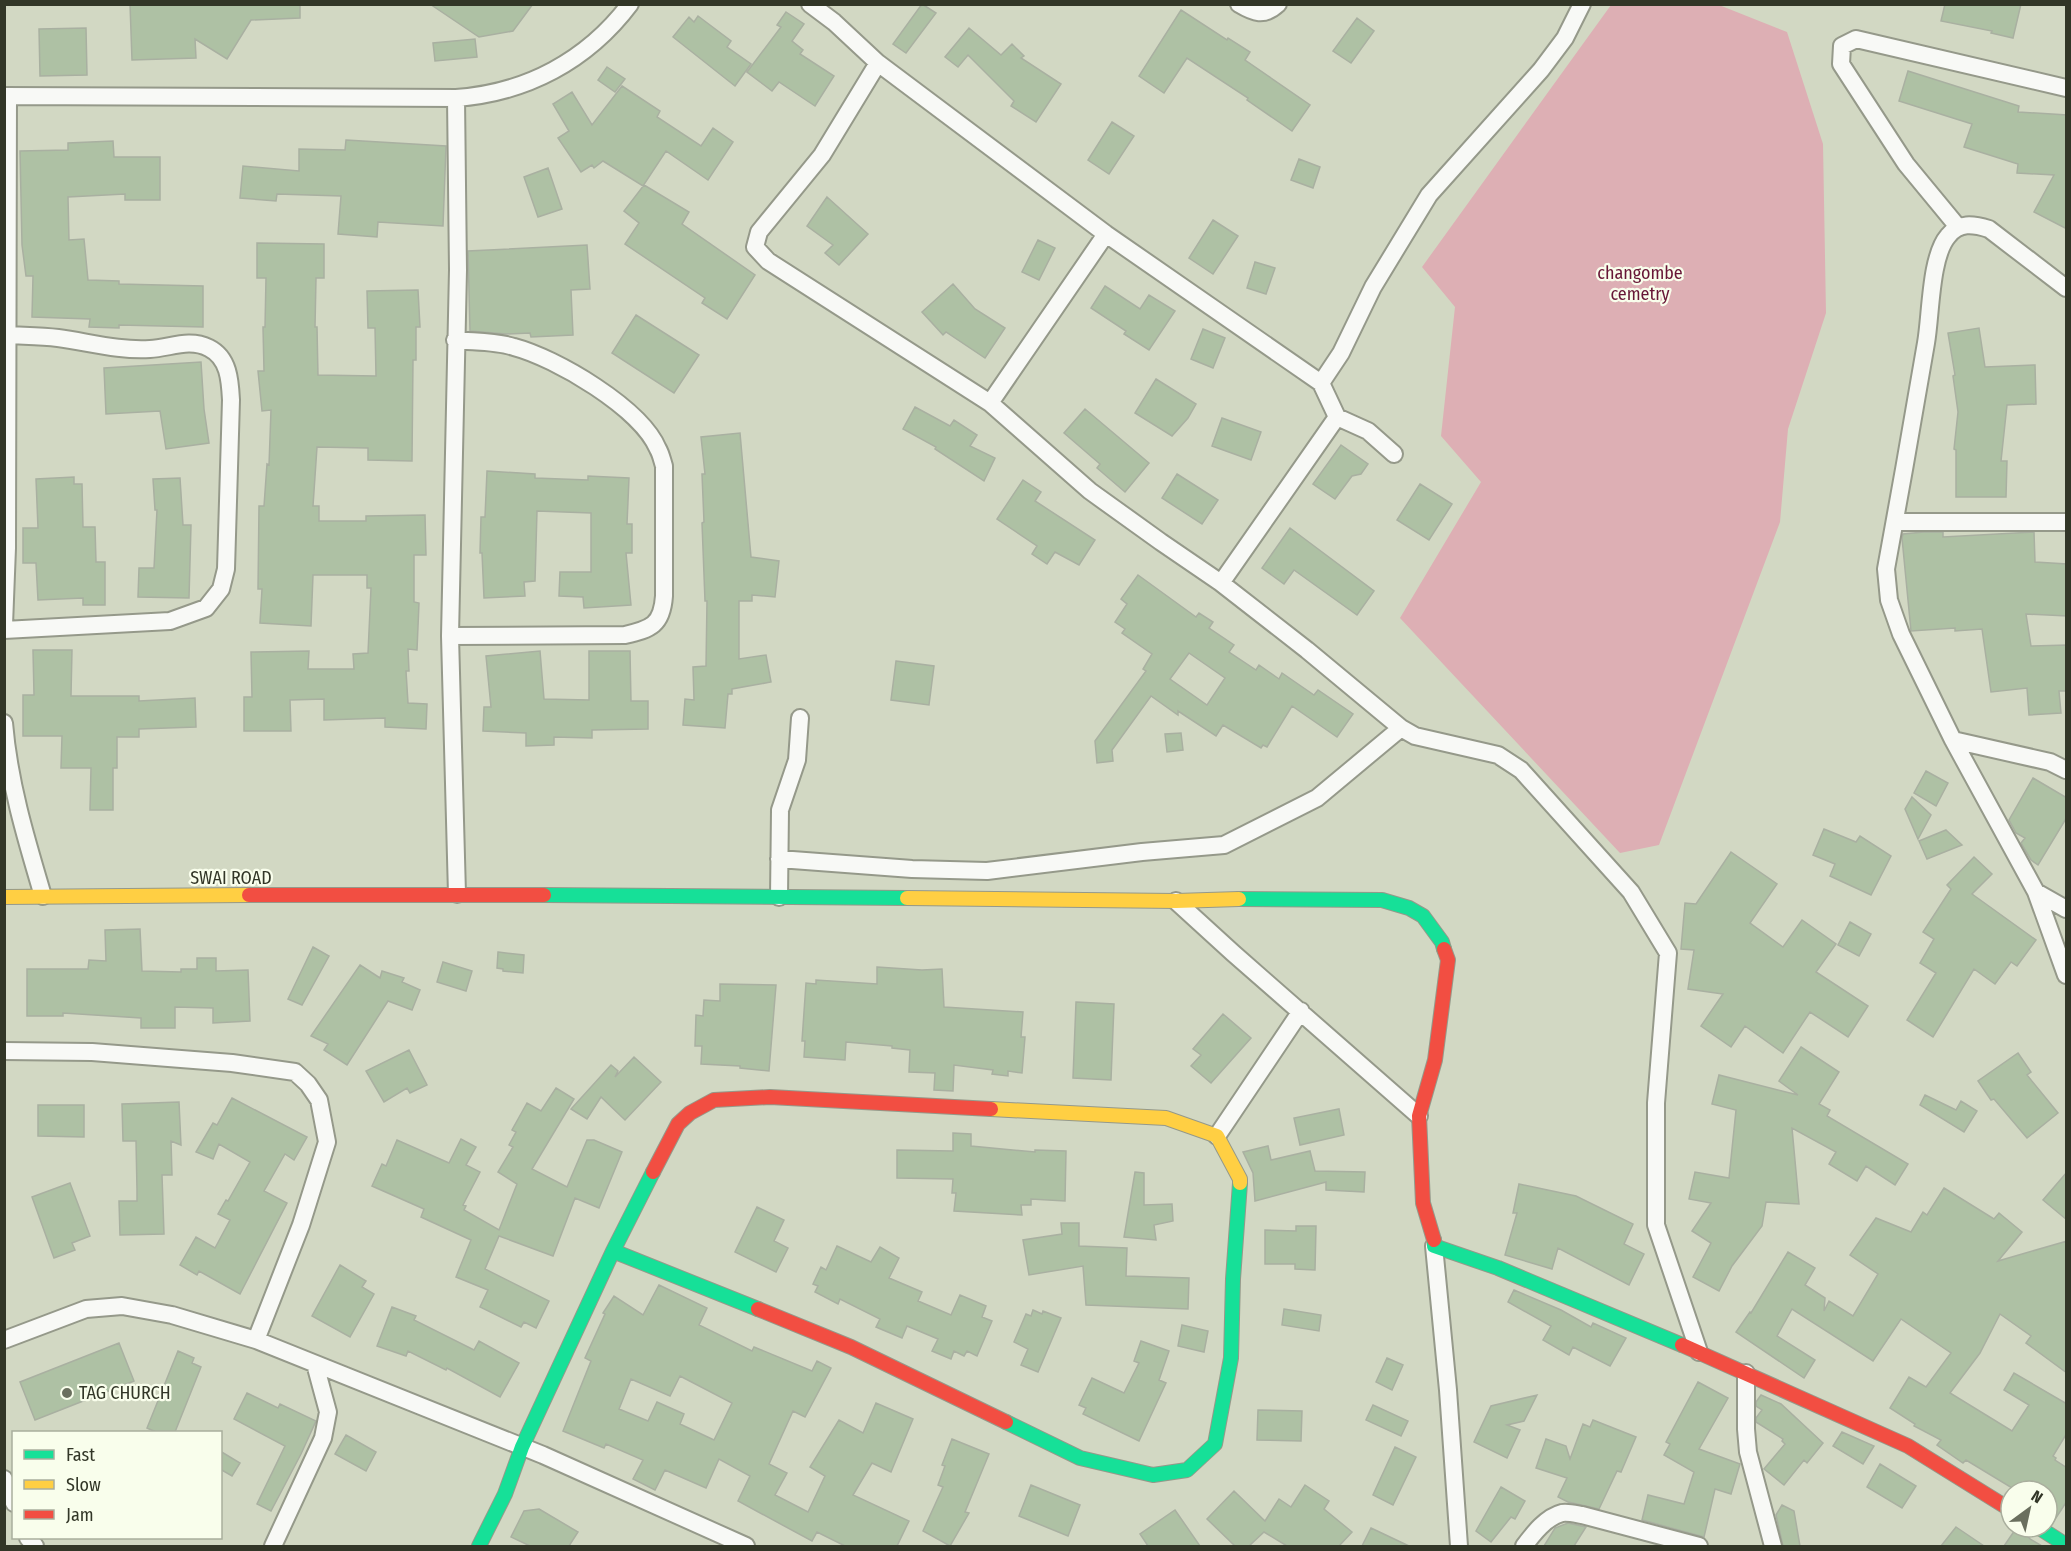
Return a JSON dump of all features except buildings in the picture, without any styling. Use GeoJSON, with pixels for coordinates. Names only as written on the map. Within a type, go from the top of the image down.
{"type":"FeatureCollection","features":[{"type":"Feature","properties":{"kind":"street"},"geometry":{"type":"LineString","coordinates":[[7,335],[57,338],[105,346],[150,349],[193,342],[211,349],[221,359],[230,375],[231,400],[226,568],[221,589],[206,608],[170,621],[4,627],[7,548],[6,96],[456,98],[483,96],[531,82],[585,52],[630,4]]}},
{"type":"Feature","properties":{"kind":"street"},"geometry":{"type":"LineString","coordinates":[[810,4],[834,22],[878,63],[1106,234],[1321,382],[1337,417],[1368,431],[1394,454]]}},
{"type":"Feature","properties":{"kind":"street"},"geometry":{"type":"LineString","coordinates":[[1239,4],[1250,11],[1262,14],[1278,4]]}},
{"type":"Feature","properties":{"kind":"street"},"geometry":{"type":"LineString","coordinates":[[1321,382],[1346,344],[1373,287],[1429,195],[1541,70],[1565,38],[1582,4]]}},
{"type":"Feature","properties":{"kind":"street"},"geometry":{"type":"LineString","coordinates":[[1958,227],[1906,164],[1841,64],[1842,46],[1856,39],[2067,88]]}},
{"type":"Feature","properties":{"kind":"street"},"geometry":{"type":"LineString","coordinates":[[878,63],[827,148],[759,232],[755,247],[768,261],[990,404],[1090,491],[1221,583],[1401,728],[1414,736],[1498,755],[1521,770],[1631,892],[1668,953],[1656,1103],[1656,1225],[1699,1352]]}},
{"type":"Feature","properties":{"kind":"street"},"geometry":{"type":"LineString","coordinates":[[456,98],[458,270],[450,636],[457,894]]}},
{"type":"Feature","properties":{"kind":"street"},"geometry":{"type":"LineString","coordinates":[[2067,288],[1989,229],[1975,225],[1958,227],[1946,237],[1936,260],[1927,339],[1886,569],[1889,600],[1901,634],[1953,740],[2036,892],[2067,975]]}},
{"type":"Feature","properties":{"kind":"street"},"geometry":{"type":"LineString","coordinates":[[990,404],[1106,234]]}},
{"type":"Feature","properties":{"kind":"street"},"geometry":{"type":"LineString","coordinates":[[450,636],[625,635],[646,630],[655,624],[661,616],[663,597],[664,466],[658,447],[644,428],[596,386],[562,367],[514,346],[455,340]]}},
{"type":"Feature","properties":{"kind":"street"},"geometry":{"type":"LineString","coordinates":[[1221,583],[1337,417]]}},
{"type":"Feature","properties":{"kind":"street"},"geometry":{"type":"LineString","coordinates":[[1895,522],[2067,522]]}},
{"type":"Feature","properties":{"kind":"street"},"geometry":{"type":"LineString","coordinates":[[779,897],[780,810],[797,760],[800,718]]}},
{"type":"Feature","properties":{"kind":"street"},"geometry":{"type":"LineString","coordinates":[[4,723],[6,758],[43,896]]}},
{"type":"Feature","properties":{"kind":"street"},"geometry":{"type":"LineString","coordinates":[[780,859],[912,869],[987,871],[1142,852],[1224,845],[1317,798],[1401,728]]}},
{"type":"Feature","properties":{"kind":"street"},"geometry":{"type":"LineString","coordinates":[[1953,740],[2050,762],[2067,770]]}},
{"type":"Feature","properties":{"kind":"street"},"geometry":{"type":"LineString","coordinates":[[2036,892],[2067,909]]}},
{"type":"Feature","properties":{"kind":"street","name":"SWAI ROAD"},"geometry":{"type":"LineString","coordinates":[[4,897],[457,894],[1176,901],[1382,900],[1409,908],[1423,916],[1442,942],[1448,960],[1435,1060],[1419,1116],[1423,1203],[1434,1238],[1434,1246]]}},
{"type":"Feature","properties":{"kind":"street"},"geometry":{"type":"LineString","coordinates":[[1176,901],[1419,1116]]}},
{"type":"Feature","properties":{"kind":"street"},"geometry":{"type":"LineString","coordinates":[[1217,1136],[1300,1011]]}},
{"type":"Feature","properties":{"kind":"street"},"geometry":{"type":"LineString","coordinates":[[4,1051],[92,1052],[232,1063],[295,1072],[308,1084],[319,1100],[327,1142],[301,1225],[256,1340]]}},
{"type":"Feature","properties":{"kind":"street"},"geometry":{"type":"LineString","coordinates":[[478,1546],[506,1494],[522,1447],[613,1251],[678,1124],[690,1113],[714,1100],[770,1098],[1166,1118],[1217,1136],[1240,1179],[1233,1279],[1231,1358],[1215,1444],[1187,1470],[1153,1475],[1080,1458],[851,1347],[613,1251]]}},
{"type":"Feature","properties":{"kind":"street"},"geometry":{"type":"LineString","coordinates":[[1459,1546],[1448,1390],[1434,1246],[1498,1268],[1699,1352],[1908,1446],[1999,1503]]}},
{"type":"Feature","properties":{"kind":"street"},"geometry":{"type":"LineString","coordinates":[[4,1340],[86,1309],[122,1306],[172,1315],[256,1340],[522,1447],[746,1546]]}},
{"type":"Feature","properties":{"kind":"street"},"geometry":{"type":"LineString","coordinates":[[273,1546],[323,1438],[328,1412],[315,1364]]}},
{"type":"Feature","properties":{"kind":"street"},"geometry":{"type":"LineString","coordinates":[[1746,1373],[1748,1452],[1773,1546]]}},
{"type":"Feature","properties":{"kind":"street"},"geometry":{"type":"LineString","coordinates":[[4,1479],[12,1498]]}},
{"type":"Feature","properties":{"kind":"street"},"geometry":{"type":"LineString","coordinates":[[1524,1546],[1533,1534],[1551,1519],[1563,1513],[1582,1515],[1699,1546]]}},
{"type":"Feature","properties":{"kind":"green space","name":"changombe cemetry"},"geometry":{"type":"Polygon","coordinates":[[[1611,5],[1719,5],[1787,32],[1823,144],[1826,313],[1788,429],[1780,522],[1659,845],[1620,853],[1400,618],[1481,482],[1441,436],[1455,307],[1422,267],[1611,5]]]}},
{"type":"Feature","properties":{"kind":"traffic: fast"},"geometry":{"type":"LineString","coordinates":[[544,895],[907,898]]}},
{"type":"Feature","properties":{"kind":"traffic: fast"},"geometry":{"type":"LineString","coordinates":[[1239,899],[1382,900],[1409,908],[1423,916],[1442,942],[1444,949]]}},
{"type":"Feature","properties":{"kind":"traffic: fast"},"geometry":{"type":"LineString","coordinates":[[479,1546],[505,1494],[522,1447],[613,1251],[653,1172]]}},
{"type":"Feature","properties":{"kind":"traffic: fast"},"geometry":{"type":"LineString","coordinates":[[1006,1422],[1080,1458],[1153,1475],[1187,1470],[1215,1444],[1231,1358],[1233,1279],[1240,1183]]}},
{"type":"Feature","properties":{"kind":"traffic: fast"},"geometry":{"type":"LineString","coordinates":[[1434,1240],[1434,1246],[1498,1268],[1682,1345]]}},
{"type":"Feature","properties":{"kind":"traffic: fast"},"geometry":{"type":"LineString","coordinates":[[613,1251],[758,1309]]}},
{"type":"Feature","properties":{"kind":"traffic: fast"},"geometry":{"type":"LineString","coordinates":[[2057,1539],[2066,1545]]}},
{"type":"Feature","properties":{"kind":"traffic: slow"},"geometry":{"type":"LineString","coordinates":[[4,897],[249,895]]}},
{"type":"Feature","properties":{"kind":"traffic: slow"},"geometry":{"type":"LineString","coordinates":[[907,898],[1176,901],[1239,899]]}},
{"type":"Feature","properties":{"kind":"traffic: slow"},"geometry":{"type":"LineString","coordinates":[[991,1109],[1166,1118],[1217,1136],[1240,1183]]}},
{"type":"Feature","properties":{"kind":"traffic: jam"},"geometry":{"type":"LineString","coordinates":[[249,895],[544,895]]}},
{"type":"Feature","properties":{"kind":"traffic: jam"},"geometry":{"type":"LineString","coordinates":[[1434,1240],[1423,1203],[1419,1116],[1435,1060],[1448,960],[1444,949]]}},
{"type":"Feature","properties":{"kind":"traffic: jam"},"geometry":{"type":"LineString","coordinates":[[653,1172],[678,1124],[690,1113],[714,1100],[770,1097],[991,1109]]}},
{"type":"Feature","properties":{"kind":"traffic: jam"},"geometry":{"type":"LineString","coordinates":[[758,1309],[851,1347],[1006,1422]]}},
{"type":"Feature","properties":{"kind":"traffic: jam"},"geometry":{"type":"LineString","coordinates":[[1682,1345],[1908,1446],[1999,1503]]}},
{"type":"Feature","properties":{"kind":"place","name":"TAG CHURCH"},"geometry":{"type":"Point","coordinates":[67,1393]}}]}
